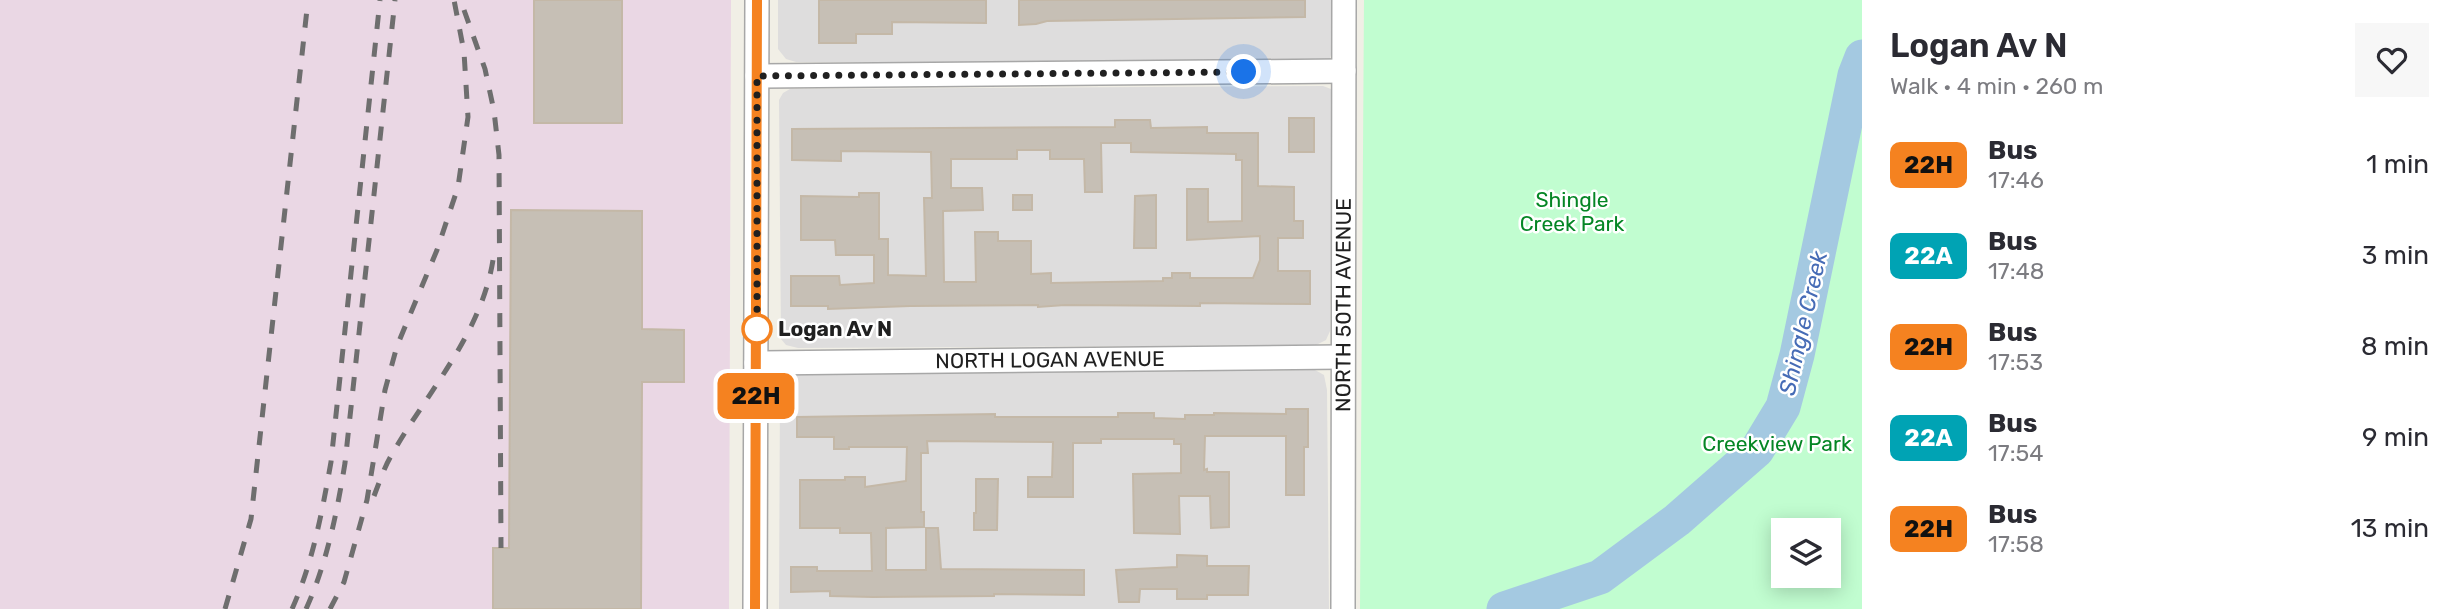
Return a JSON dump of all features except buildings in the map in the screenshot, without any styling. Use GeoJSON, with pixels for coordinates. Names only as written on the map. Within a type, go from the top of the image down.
{"type":"FeatureCollection","features":[{"type":"Feature","properties":{"kind":"street"},"geometry":{"type":"LineString","coordinates":[[755,609],[757,0]]}},
{"type":"Feature","properties":{"kind":"street","name":"NORTH 50TH AVENUE"},"geometry":{"type":"LineString","coordinates":[[1343,609],[1344,0]]}},
{"type":"Feature","properties":{"kind":"street"},"geometry":{"type":"LineString","coordinates":[[757,76],[1344,71]]}},
{"type":"Feature","properties":{"kind":"street","name":"NORTH LOGAN AVENUE"},"geometry":{"type":"LineString","coordinates":[[756,363],[1342,357]]}},
{"type":"Feature","properties":{"kind":"shaded area"},"geometry":{"type":"Polygon","coordinates":[[[0,0],[731,0],[729,609],[0,609],[0,0]]]}},
{"type":"Feature","properties":{"kind":"shaded area"},"geometry":{"type":"Polygon","coordinates":[[[778,0],[1334,0],[1334,47],[1328,63],[1317,65],[796,62],[786,59],[778,49],[778,0]]]}},
{"type":"Feature","properties":{"kind":"shaded area"},"geometry":{"type":"Polygon","coordinates":[[[1323,86],[1331,89],[1333,95],[1330,331],[1326,340],[1316,345],[798,348],[786,345],[781,339],[779,100],[783,93],[790,89],[1323,86]]]}},
{"type":"Feature","properties":{"kind":"shaded area"},"geometry":{"type":"Polygon","coordinates":[[[1315,370],[1324,375],[1327,390],[1329,609],[779,609],[780,388],[791,375],[1315,370]]]}},
{"type":"Feature","properties":{"kind":"green space","name":"Shingle Creek Park"},"geometry":{"type":"Polygon","coordinates":[[[1364,0],[1862,0],[1862,609],[1360,609],[1364,0]]]}},
{"type":"Feature","properties":{"kind":"waterway","name":"Shingle Creek"},"geometry":{"type":"LineString","coordinates":[[1504,609],[1600,577],[1677,520],[1757,450],[1783,407],[1797,355],[1855,75],[1862,57]]}},
{"type":"Feature","properties":{"kind":"railway"},"geometry":{"type":"LineString","coordinates":[[225,609],[251,519],[308,0]]}},
{"type":"Feature","properties":{"kind":"railway"},"geometry":{"type":"LineString","coordinates":[[292,609],[311,555],[331,462],[380,0]]}},
{"type":"Feature","properties":{"kind":"railway"},"geometry":{"type":"LineString","coordinates":[[306,609],[320,574],[330,537],[345,463],[395,0]]}},
{"type":"Feature","properties":{"kind":"railway"},"geometry":{"type":"LineString","coordinates":[[330,609],[344,582],[367,500],[385,390],[397,346],[437,250],[458,187],[468,117],[464,52],[454,0]]}},
{"type":"Feature","properties":{"kind":"railway"},"geometry":{"type":"LineString","coordinates":[[464,10],[485,69],[494,111],[499,155],[501,548]]}},
{"type":"Feature","properties":{"kind":"railway"},"geometry":{"type":"LineString","coordinates":[[374,496],[391,456],[465,338],[487,287],[493,260]]}},
{"type":"Feature","properties":{"kind":"bus line","name":"22H"},"geometry":{"type":"LineString","coordinates":[[755,609],[757,0]]}},
{"type":"Feature","properties":{"kind":"place","name":"Logan Av N"},"geometry":{"type":"Point","coordinates":[757,329]}},
{"type":"Feature","properties":{"kind":"route"},"geometry":{"type":"LineString","coordinates":[[757,329],[757,338],[757,76],[1244,72]]}},
{"type":"Feature","properties":{"kind":"park label","name":"Creekview Park"},"geometry":{"type":"Point","coordinates":[1777,444]}}]}
